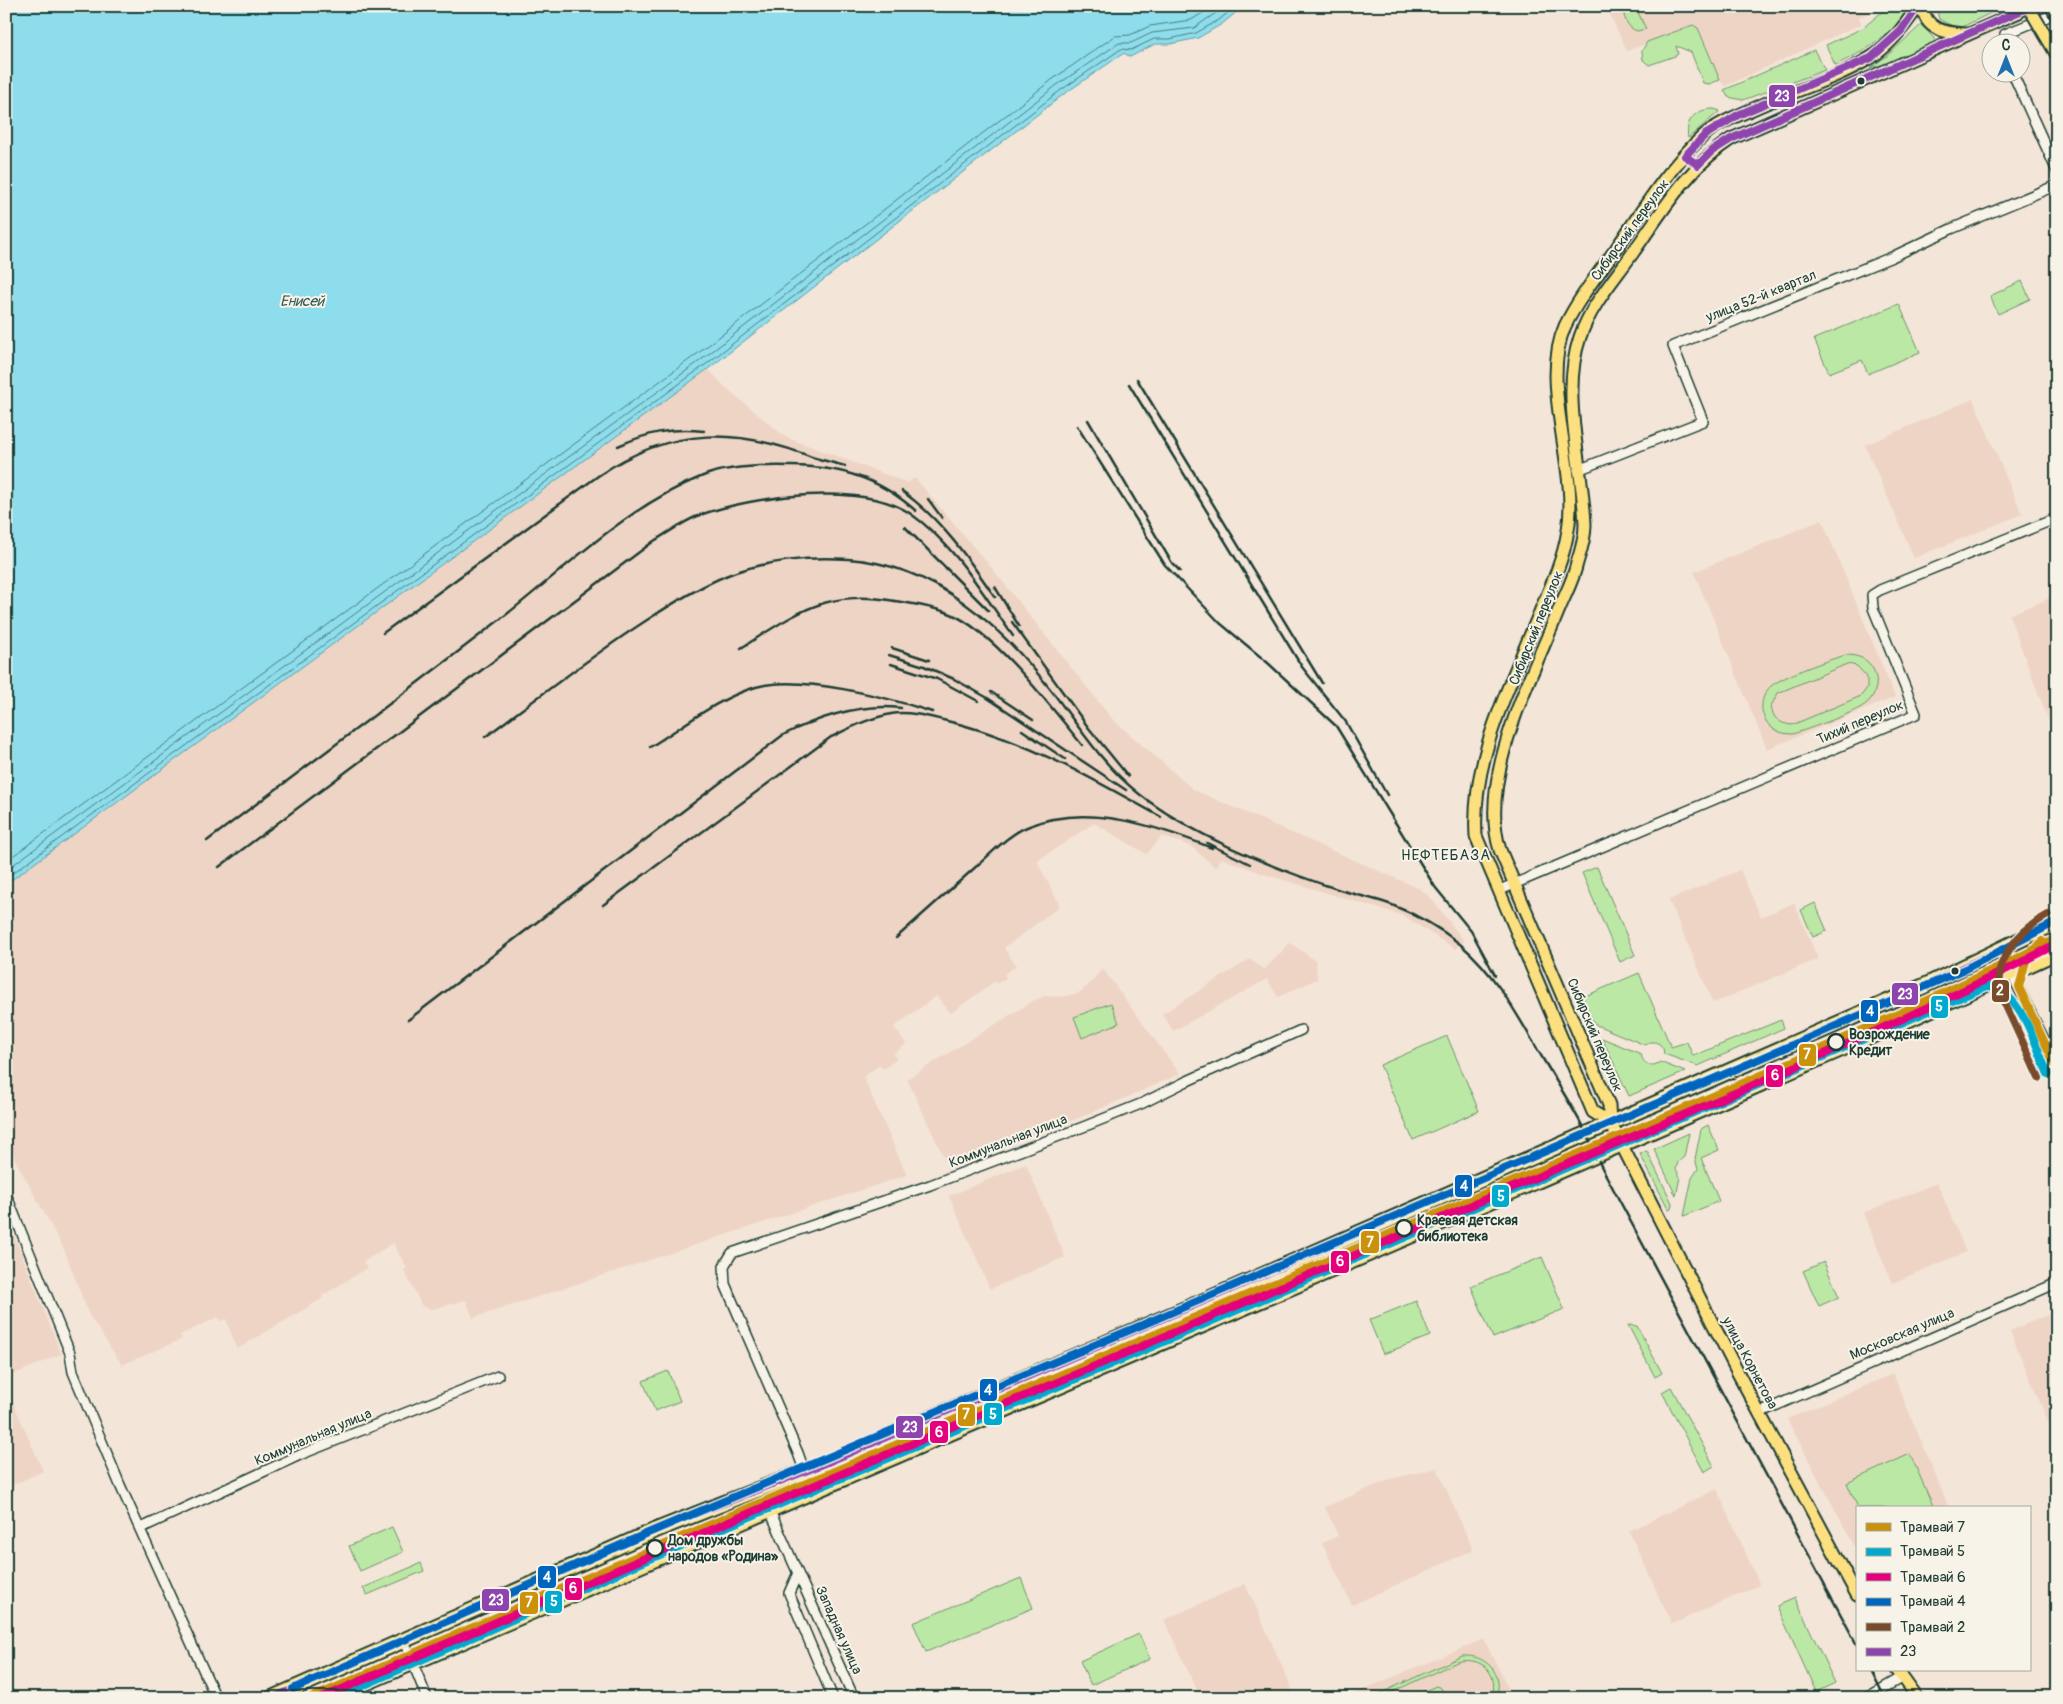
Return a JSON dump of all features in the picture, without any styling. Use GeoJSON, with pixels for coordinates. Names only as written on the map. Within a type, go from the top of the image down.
{"type":"FeatureCollection","features":[{"type":"Feature","properties":{"kind":"highway"},"geometry":{"type":"LineString","coordinates":[[272,1698],[656,1530],[804,1471],[1206,1300],[1924,986],[2057,922]]}},
{"type":"Feature","properties":{"kind":"highway"},"geometry":{"type":"LineString","coordinates":[[330,1698],[812,1493],[1850,1046],[2057,952]]}},
{"type":"Feature","properties":{"kind":"main road","name":"Сибирский переулок"},"geometry":{"type":"LineString","coordinates":[[1610,1122],[1594,1112],[1476,836],[1474,811],[1479,777],[1493,729],[1562,559],[1569,527],[1569,495],[1558,389],[1559,352],[1564,328],[1584,294],[1663,181],[1704,135],[1738,116],[1871,58],[1901,31],[1918,6]]}},
{"type":"Feature","properties":{"kind":"main road"},"geometry":{"type":"LineString","coordinates":[[1923,6],[1926,20],[1934,28],[1952,33],[1967,34]]}},
{"type":"Feature","properties":{"kind":"main road"},"geometry":{"type":"LineString","coordinates":[[2051,6],[2057,15]]}},
{"type":"Feature","properties":{"kind":"main road","name":"Сибирский переулок"},"geometry":{"type":"LineString","coordinates":[[1610,1122],[1609,1105],[1514,884],[1494,832],[1494,808],[1499,770],[1509,734],[1577,566],[1584,524],[1578,470],[1573,387],[1575,356],[1580,336],[1597,301],[1698,165],[1712,151],[1731,139],[2024,9]]}},
{"type":"Feature","properties":{"kind":"main road"},"geometry":{"type":"LineString","coordinates":[[2024,9],[2057,55]]}},
{"type":"Feature","properties":{"kind":"main road"},"geometry":{"type":"LineString","coordinates":[[1685,156],[1698,165]]}},
{"type":"Feature","properties":{"kind":"main road"},"geometry":{"type":"LineString","coordinates":[[1584,294],[1597,301]]}},
{"type":"Feature","properties":{"kind":"main road"},"geometry":{"type":"LineString","coordinates":[[1558,389],[1573,387]]}},
{"type":"Feature","properties":{"kind":"main road","name":"улица Корнетова"},"geometry":{"type":"LineString","coordinates":[[1610,1122],[1759,1413],[1856,1593]]}},
{"type":"Feature","properties":{"kind":"main road"},"geometry":{"type":"LineString","coordinates":[[1899,1674],[1917,1698]]}},
{"type":"Feature","properties":{"kind":"street"},"geometry":{"type":"LineString","coordinates":[[2010,32],[2057,15]]}},
{"type":"Feature","properties":{"kind":"street"},"geometry":{"type":"LineString","coordinates":[[2017,82],[2057,171]]}},
{"type":"Feature","properties":{"kind":"street","name":"улица 52-й квартал"},"geometry":{"type":"LineString","coordinates":[[1578,470],[1703,421],[1673,346],[1892,257],[1951,229],[2057,185]]}},
{"type":"Feature","properties":{"kind":"street","name":"Тихий переулок"},"geometry":{"type":"LineString","coordinates":[[1514,884],[1916,714],[1873,608],[1872,595],[1880,590],[2057,518]]}},
{"type":"Feature","properties":{"kind":"street"},"geometry":{"type":"LineString","coordinates":[[1500,890],[1514,884]]}},
{"type":"Feature","properties":{"kind":"street"},"geometry":{"type":"LineString","coordinates":[[1999,949],[2019,987],[2057,1070]]}},
{"type":"Feature","properties":{"kind":"street","name":"Коммунальная улица"},"geometry":{"type":"LineString","coordinates":[[804,1471],[763,1368],[725,1284],[724,1266],[732,1253],[893,1198],[1083,1127],[1143,1103],[1301,1030]]}},
{"type":"Feature","properties":{"kind":"street"},"geometry":{"type":"LineString","coordinates":[[6,1194],[70,1353],[73,1372],[120,1485],[216,1698]]}},
{"type":"Feature","properties":{"kind":"street","name":"Московская улица"},"geometry":{"type":"LineString","coordinates":[[1759,1413],[2057,1283]]}},
{"type":"Feature","properties":{"kind":"street","name":"Коммунальная улица"},"geometry":{"type":"LineString","coordinates":[[141,1528],[302,1454],[498,1376]]}},
{"type":"Feature","properties":{"kind":"street"},"geometry":{"type":"LineString","coordinates":[[804,1471],[812,1493]]}},
{"type":"Feature","properties":{"kind":"street","name":"Западная улица"},"geometry":{"type":"LineString","coordinates":[[770,1511],[797,1575],[805,1586],[854,1698]]}},
{"type":"Feature","properties":{"kind":"street","name":"Западная улица"},"geometry":{"type":"LineString","coordinates":[[797,1575],[789,1593],[833,1698]]}},
{"type":"Feature","properties":{"kind":"street"},"geometry":{"type":"LineString","coordinates":[[404,1641],[426,1698]]}},
{"type":"Feature","properties":{"kind":"street"},"geometry":{"type":"LineString","coordinates":[[1866,1698],[1899,1674]]}},
{"type":"Feature","properties":{"kind":"shaded area"},"geometry":{"type":"Polygon","coordinates":[[[1606,6],[1882,6],[1859,17],[1861,24],[1725,86],[1720,80],[1700,32],[1693,25],[1627,51],[1606,6]]]}},
{"type":"Feature","properties":{"kind":"shaded area"},"geometry":{"type":"Polygon","coordinates":[[[708,369],[724,386],[785,437],[908,483],[915,478],[994,571],[1113,720],[1194,790],[1420,889],[1431,898],[1464,941],[1455,949],[1404,916],[1267,875],[1220,858],[1216,868],[1192,847],[1162,836],[1147,854],[1094,823],[1037,861],[1060,906],[1004,948],[1016,966],[1004,974],[1006,978],[997,983],[995,981],[951,1013],[936,996],[894,1027],[906,1044],[893,1054],[897,1059],[883,1069],[879,1065],[863,1077],[907,1175],[473,1318],[466,1300],[432,1309],[422,1306],[404,1270],[407,1268],[393,1243],[363,1262],[367,1268],[322,1296],[323,1298],[237,1349],[226,1319],[221,1321],[218,1317],[180,1335],[182,1339],[122,1365],[89,1315],[64,1249],[6,1143],[6,884],[708,369]]]}},
{"type":"Feature","properties":{"kind":"shaded area"},"geometry":{"type":"Polygon","coordinates":[[[1973,399],[2022,514],[1914,558],[1865,445],[1973,399]]]}},
{"type":"Feature","properties":{"kind":"shaded area"},"geometry":{"type":"Polygon","coordinates":[[[1822,520],[1895,697],[1767,749],[1694,572],[1822,520]]]}},
{"type":"Feature","properties":{"kind":"shaded area"},"geometry":{"type":"Polygon","coordinates":[[[2057,595],[2057,739],[2056,740],[2009,615],[2057,595]]]}},
{"type":"Feature","properties":{"kind":"shaded area"},"geometry":{"type":"Polygon","coordinates":[[[1740,870],[1761,917],[1794,903],[1818,959],[1713,1003],[1669,900],[1740,870]]]}},
{"type":"Feature","properties":{"kind":"shaded area"},"geometry":{"type":"Polygon","coordinates":[[[1290,943],[1316,961],[1317,979],[1278,997],[1267,979],[1173,1031],[1162,1014],[1250,959],[1264,970],[1290,943]]]}},
{"type":"Feature","properties":{"kind":"shaded area"},"geometry":{"type":"Polygon","coordinates":[[[1102,968],[1180,1074],[1086,1115],[949,1168],[907,1079],[1033,1001],[1045,996],[1061,997],[1079,993],[1092,982],[1102,968]]]}},
{"type":"Feature","properties":{"kind":"shaded area"},"geometry":{"type":"Polygon","coordinates":[[[1026,1164],[1065,1257],[990,1289],[949,1196],[1026,1164]]]}},
{"type":"Feature","properties":{"kind":"shaded area"},"geometry":{"type":"Polygon","coordinates":[[[1937,1183],[1966,1252],[1892,1283],[1863,1213],[1937,1183]]]}},
{"type":"Feature","properties":{"kind":"shaded area"},"geometry":{"type":"Polygon","coordinates":[[[6,1215],[61,1354],[6,1378],[6,1215]]]}},
{"type":"Feature","properties":{"kind":"shaded area"},"geometry":{"type":"Polygon","coordinates":[[[2057,1311],[2057,1431],[2053,1433],[2010,1331],[2057,1311]]]}},
{"type":"Feature","properties":{"kind":"shaded area"},"geometry":{"type":"Polygon","coordinates":[[[1893,1374],[1948,1506],[1856,1506],[1856,1549],[1787,1419],[1893,1374]]]}},
{"type":"Feature","properties":{"kind":"shaded area"},"geometry":{"type":"Polygon","coordinates":[[[6,1387],[43,1471],[6,1488],[6,1387]]]}},
{"type":"Feature","properties":{"kind":"shaded area"},"geometry":{"type":"Polygon","coordinates":[[[1437,1468],[1473,1550],[1352,1605],[1322,1543],[1338,1536],[1325,1507],[1391,1479],[1437,1468]]]}},
{"type":"Feature","properties":{"kind":"shaded area"},"geometry":{"type":"Polygon","coordinates":[[[1717,1489],[1759,1583],[1758,1586],[1672,1624],[1629,1531],[1717,1489]]]}},
{"type":"Feature","properties":{"kind":"shaded area"},"geometry":{"type":"Polygon","coordinates":[[[1245,1584],[1296,1698],[1201,1698],[1164,1620],[1245,1584]]]}},
{"type":"Feature","properties":{"kind":"shaded area"},"geometry":{"type":"Polygon","coordinates":[[[1484,1639],[1513,1698],[1343,1698],[1458,1650],[1484,1639]]]}},
{"type":"Feature","properties":{"kind":"green space"},"geometry":{"type":"Polygon","coordinates":[[[1623,6],[1635,6],[1646,29],[1637,31],[1628,25],[1623,6]]]}},
{"type":"Feature","properties":{"kind":"green space"},"geometry":{"type":"Polygon","coordinates":[[[1889,6],[1908,6],[1902,17],[1887,34],[1867,49],[1835,65],[1826,45],[1863,28],[1889,6]]]}},
{"type":"Feature","properties":{"kind":"green space"},"geometry":{"type":"Polygon","coordinates":[[[1936,6],[2005,6],[1962,27],[1952,26],[1939,19],[1936,6]]]}},
{"type":"Feature","properties":{"kind":"green space"},"geometry":{"type":"Polygon","coordinates":[[[1693,25],[1698,28],[1720,80],[1709,84],[1703,83],[1691,52],[1676,46],[1678,54],[1675,56],[1649,65],[1643,60],[1642,51],[1647,42],[1693,25]]]}},
{"type":"Feature","properties":{"kind":"green space"},"geometry":{"type":"Polygon","coordinates":[[[1921,25],[1937,41],[1900,60],[1870,68],[1887,56],[1921,25]]]}},
{"type":"Feature","properties":{"kind":"green space"},"geometry":{"type":"Polygon","coordinates":[[[1814,50],[1825,70],[1743,100],[1728,97],[1724,90],[1814,50]]]}},
{"type":"Feature","properties":{"kind":"green space"},"geometry":{"type":"Polygon","coordinates":[[[1714,109],[1720,111],[1688,138],[1688,126],[1693,117],[1702,111],[1714,109]]]}},
{"type":"Feature","properties":{"kind":"green space"},"geometry":{"type":"Polygon","coordinates":[[[2022,281],[2030,299],[1998,314],[1990,296],[2022,281]]]}},
{"type":"Feature","properties":{"kind":"green space"},"geometry":{"type":"Polygon","coordinates":[[[1899,304],[1920,352],[1868,374],[1862,360],[1829,373],[1814,339],[1899,304]]]}},
{"type":"Feature","properties":{"kind":"green space"},"geometry":{"type":"Polygon","coordinates":[[[1846,655],[1859,657],[1869,663],[1876,675],[1873,696],[1867,703],[1843,716],[1793,734],[1781,733],[1771,727],[1762,712],[1762,703],[1765,694],[1771,686],[1796,673],[1846,655]],[[1847,664],[1778,693],[1771,706],[1773,714],[1780,722],[1792,725],[1861,696],[1867,688],[1867,677],[1857,666],[1847,664]]]}},
{"type":"Feature","properties":{"kind":"green space"},"geometry":{"type":"Polygon","coordinates":[[[1597,867],[1635,955],[1620,962],[1582,873],[1597,867]]]}},
{"type":"Feature","properties":{"kind":"green space"},"geometry":{"type":"Polygon","coordinates":[[[1815,903],[1827,931],[1813,937],[1801,910],[1815,903]]]}},
{"type":"Feature","properties":{"kind":"green space"},"geometry":{"type":"Polygon","coordinates":[[[1639,973],[1671,1047],[1687,1042],[1693,1056],[1781,1020],[1784,1028],[1698,1066],[1664,1054],[1663,1048],[1657,1043],[1650,1042],[1645,1045],[1594,1024],[1583,997],[1639,973]]]}},
{"type":"Feature","properties":{"kind":"green space"},"geometry":{"type":"Polygon","coordinates":[[[1111,1003],[1119,1023],[1082,1038],[1074,1017],[1111,1003]]]}},
{"type":"Feature","properties":{"kind":"green space"},"geometry":{"type":"Polygon","coordinates":[[[1447,1036],[1479,1111],[1413,1140],[1380,1065],[1447,1036]]]}},
{"type":"Feature","properties":{"kind":"green space"},"geometry":{"type":"Polygon","coordinates":[[[1602,1038],[1641,1054],[1644,1061],[1648,1064],[1654,1065],[1660,1062],[1685,1072],[1629,1096],[1602,1038]]]}},
{"type":"Feature","properties":{"kind":"green space"},"geometry":{"type":"Polygon","coordinates":[[[1708,1125],[1719,1150],[1701,1158],[1719,1201],[1684,1216],[1692,1178],[1698,1169],[1695,1159],[1701,1129],[1708,1125]]]}},
{"type":"Feature","properties":{"kind":"green space"},"geometry":{"type":"Polygon","coordinates":[[[1689,1133],[1684,1157],[1678,1162],[1676,1169],[1680,1177],[1676,1196],[1654,1149],[1689,1133]]]}},
{"type":"Feature","properties":{"kind":"green space"},"geometry":{"type":"Polygon","coordinates":[[[1647,1151],[1672,1203],[1669,1210],[1640,1154],[1647,1151]]]}},
{"type":"Feature","properties":{"kind":"green space"},"geometry":{"type":"Polygon","coordinates":[[[1542,1257],[1564,1309],[1493,1338],[1471,1286],[1542,1257]]]}},
{"type":"Feature","properties":{"kind":"green space"},"geometry":{"type":"Polygon","coordinates":[[[1824,1262],[1839,1297],[1819,1306],[1803,1271],[1824,1262]]]}},
{"type":"Feature","properties":{"kind":"green space"},"geometry":{"type":"Polygon","coordinates":[[[1416,1301],[1430,1336],[1383,1354],[1369,1320],[1416,1301]]]}},
{"type":"Feature","properties":{"kind":"green space"},"geometry":{"type":"Polygon","coordinates":[[[1628,1325],[1637,1326],[1662,1373],[1655,1377],[1628,1325]]]}},
{"type":"Feature","properties":{"kind":"green space"},"geometry":{"type":"Polygon","coordinates":[[[668,1371],[680,1401],[655,1411],[643,1381],[668,1371]]]}},
{"type":"Feature","properties":{"kind":"green space"},"geometry":{"type":"Polygon","coordinates":[[[1671,1387],[1714,1466],[1704,1472],[1662,1392],[1671,1387]]]}},
{"type":"Feature","properties":{"kind":"green space"},"geometry":{"type":"Polygon","coordinates":[[[1910,1454],[1933,1506],[1857,1506],[1847,1483],[1910,1454]]]}},
{"type":"Feature","properties":{"kind":"green space"},"geometry":{"type":"Polygon","coordinates":[[[392,1527],[403,1552],[360,1571],[349,1546],[392,1527]]]}},
{"type":"Feature","properties":{"kind":"green space"},"geometry":{"type":"Polygon","coordinates":[[[421,1563],[424,1571],[367,1595],[363,1588],[421,1563]]]}},
{"type":"Feature","properties":{"kind":"green space"},"geometry":{"type":"Polygon","coordinates":[[[1021,1578],[1033,1608],[926,1652],[913,1623],[1021,1578]]]}},
{"type":"Feature","properties":{"kind":"green space"},"geometry":{"type":"Polygon","coordinates":[[[1795,1598],[1835,1683],[1816,1692],[1777,1606],[1795,1598]]]}},
{"type":"Feature","properties":{"kind":"green space"},"geometry":{"type":"Polygon","coordinates":[[[1139,1634],[1150,1659],[1091,1685],[1080,1661],[1139,1634]]]}},
{"type":"Feature","properties":{"kind":"green space"},"geometry":{"type":"Polygon","coordinates":[[[1462,1656],[1479,1658],[1491,1667],[1498,1681],[1496,1698],[1491,1698],[1493,1681],[1487,1668],[1474,1661],[1466,1661],[1457,1662],[1379,1698],[1370,1698],[1462,1656]]]}},
{"type":"Feature","properties":{"kind":"green space"},"geometry":{"type":"Polygon","coordinates":[[[1436,1686],[1441,1688],[1446,1698],[1408,1698],[1436,1686]]]}},
{"type":"Feature","properties":{"kind":"water","name":"Енисей"},"geometry":{"type":"Polygon","coordinates":[[[6,6],[1244,6],[1222,24],[1198,38],[1170,44],[1155,44],[1130,57],[1124,53],[1064,94],[708,369],[6,884],[6,6]]]}},
{"type":"Feature","properties":{"kind":"railway"},"geometry":{"type":"LineString","coordinates":[[1137,379],[1322,683]]}},
{"type":"Feature","properties":{"kind":"railway"},"geometry":{"type":"LineString","coordinates":[[1129,384],[1302,667],[1346,722],[1387,795]]}},
{"type":"Feature","properties":{"kind":"railway"},"geometry":{"type":"LineString","coordinates":[[1088,420],[1172,563],[1180,571]]}},
{"type":"Feature","properties":{"kind":"railway"},"geometry":{"type":"LineString","coordinates":[[1077,426],[1165,565],[1220,623],[1268,663],[1336,726],[1435,887],[1471,931],[1495,975]]}},
{"type":"Feature","properties":{"kind":"railway"},"geometry":{"type":"LineString","coordinates":[[618,446],[640,437],[660,432],[681,430],[704,431]]}},
{"type":"Feature","properties":{"kind":"railway"},"geometry":{"type":"LineString","coordinates":[[383,633],[598,476],[625,459],[652,447],[680,440],[707,437],[735,437],[763,442],[822,461]]}},
{"type":"Feature","properties":{"kind":"railway"},"geometry":{"type":"LineString","coordinates":[[815,458],[845,466]]}},
{"type":"Feature","properties":{"kind":"railway"},"geometry":{"type":"LineString","coordinates":[[207,841],[470,643],[625,519],[676,488],[703,476],[736,468],[757,466],[821,468],[839,471],[871,481],[895,494],[916,511]]}},
{"type":"Feature","properties":{"kind":"railway"},"geometry":{"type":"LineString","coordinates":[[902,491],[929,514],[953,540],[995,597]]}},
{"type":"Feature","properties":{"kind":"railway"},"geometry":{"type":"LineString","coordinates":[[219,867],[654,541],[694,517],[722,508],[748,502],[807,495],[837,495],[866,498],[891,504],[911,514],[927,526],[955,555],[1013,636]]}},
{"type":"Feature","properties":{"kind":"railway"},"geometry":{"type":"LineString","coordinates":[[928,499],[942,518]]}},
{"type":"Feature","properties":{"kind":"railway"},"geometry":{"type":"LineString","coordinates":[[905,527],[988,610]]}},
{"type":"Feature","properties":{"kind":"railway"},"geometry":{"type":"LineString","coordinates":[[485,737],[585,662],[626,634],[687,595],[707,584],[742,570],[772,563],[803,559],[848,559],[880,564],[909,573],[937,586],[963,602],[987,621],[1031,666],[1113,770],[1138,793],[1159,808],[1207,836],[1260,861],[1313,881],[1385,903],[1410,913],[1452,938],[1485,969],[1516,1013],[1582,1125],[1601,1166],[1856,1643]]}},
{"type":"Feature","properties":{"kind":"railway"},"geometry":{"type":"LineString","coordinates":[[995,587],[1019,626]]}},
{"type":"Feature","properties":{"kind":"railway"},"geometry":{"type":"LineString","coordinates":[[741,648],[791,617],[813,607],[833,601],[850,598],[877,599],[938,609],[968,623],[985,637],[1039,692],[1082,745]]}},
{"type":"Feature","properties":{"kind":"railway"},"geometry":{"type":"LineString","coordinates":[[1012,622],[1088,727],[1128,776]]}},
{"type":"Feature","properties":{"kind":"railway"},"geometry":{"type":"LineString","coordinates":[[892,648],[929,660]]}},
{"type":"Feature","properties":{"kind":"railway"},"geometry":{"type":"LineString","coordinates":[[889,655],[924,666],[954,679],[986,697],[1126,790]]}},
{"type":"Feature","properties":{"kind":"railway"},"geometry":{"type":"LineString","coordinates":[[891,664],[937,679],[978,701]]}},
{"type":"Feature","properties":{"kind":"railway"},"geometry":{"type":"LineString","coordinates":[[650,747],[728,698],[756,687],[774,684],[796,683],[845,689],[893,700],[932,712]]}},
{"type":"Feature","properties":{"kind":"railway"},"geometry":{"type":"LineString","coordinates":[[991,692],[1033,720]]}},
{"type":"Feature","properties":{"kind":"railway"},"geometry":{"type":"LineString","coordinates":[[408,1020],[783,735],[811,722],[840,713],[870,708],[901,708]]}},
{"type":"Feature","properties":{"kind":"railway"},"geometry":{"type":"LineString","coordinates":[[603,905],[831,737],[867,721],[891,714],[904,713],[924,716],[1001,737],[1083,774],[1161,817]]}},
{"type":"Feature","properties":{"kind":"railway"},"geometry":{"type":"LineString","coordinates":[[1022,730],[1065,759]]}},
{"type":"Feature","properties":{"kind":"railway"},"geometry":{"type":"LineString","coordinates":[[896,938],[1008,839],[1020,830],[1049,820],[1073,817],[1121,820],[1168,832],[1212,848]]}},
{"type":"Feature","properties":{"kind":"railway"},"geometry":{"type":"LineString","coordinates":[[1207,843],[1250,864]]}},
{"type":"Feature","properties":{"kind":"railway"},"geometry":{"type":"LineString","coordinates":[[1872,1672],[1885,1698]]}},
{"type":"Feature","properties":{"kind":"tram line","name":"2"},"geometry":{"type":"LineString","coordinates":[[2039,1078],[2001,995],[1999,983],[2000,971],[2010,948],[2028,929],[2048,915]]}},
{"type":"Feature","properties":{"kind":"tram line","name":"4"},"geometry":{"type":"LineString","coordinates":[[293,1689],[648,1533],[1142,1325],[1813,1036],[1965,969],[2052,924]]}},
{"type":"Feature","properties":{"kind":"tram line","name":"7"},"geometry":{"type":"LineString","coordinates":[[311,1698],[732,1515],[1748,1080],[1904,1011],[2057,938]]}},
{"type":"Feature","properties":{"kind":"tram line","name":"7"},"geometry":{"type":"LineString","coordinates":[[2042,941],[2026,961],[2019,987],[2057,1069]]}},
{"type":"Feature","properties":{"kind":"tram line","name":"6"},"geometry":{"type":"LineString","coordinates":[[322,1698],[747,1514],[1835,1049],[1909,1016],[2057,944]]}},
{"type":"Feature","properties":{"kind":"tram line","name":"5"},"geometry":{"type":"LineString","coordinates":[[335,1698],[641,1563],[1152,1347],[1987,986],[1999,989],[2018,1008],[2032,1035],[2048,1074]]}},
{"type":"Feature","properties":{"kind":"transit line","name":"23"},"geometry":{"type":"LineString","coordinates":[[1918,6],[1901,31],[1871,58],[1738,115],[1705,135],[1685,156],[1698,165],[1712,151],[1731,139],[2031,6]]}},
{"type":"Feature","properties":{"kind":"transit line","name":"23"},"geometry":{"type":"LineString","coordinates":[[273,1698],[656,1530],[823,1464],[1206,1300],[1924,986],[2057,922]]}},
{"type":"Feature","properties":{"kind":"place","name":"Возрождение Кредит"},"geometry":{"type":"Point","coordinates":[1836,1042]}},
{"type":"Feature","properties":{"kind":"place","name":"Краевая детская библиотека"},"geometry":{"type":"Point","coordinates":[1404,1228]}},
{"type":"Feature","properties":{"kind":"place","name":"Дом дружбы народов «Родина»"},"geometry":{"type":"Point","coordinates":[655,1548]}},
{"type":"Feature","properties":{"kind":"district","name":"НЕФТЕБАЗА"},"geometry":{"type":"Point","coordinates":[1446,855]}}]}
